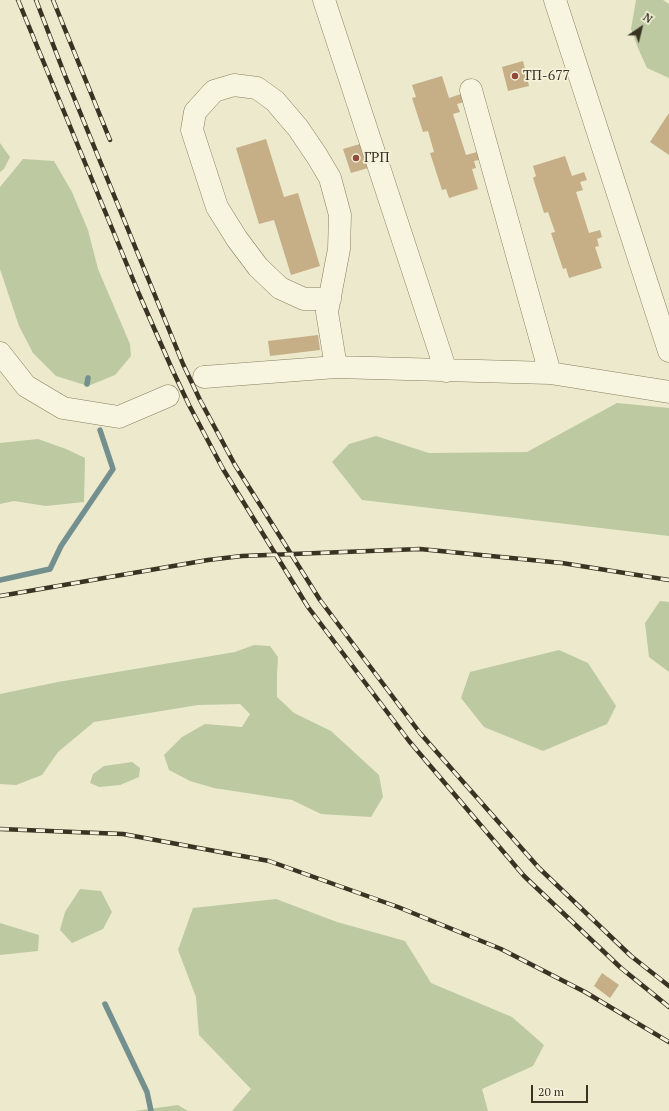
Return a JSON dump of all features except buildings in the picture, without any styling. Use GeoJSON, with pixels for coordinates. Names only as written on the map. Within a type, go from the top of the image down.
{"type":"FeatureCollection","features":[{"type":"Feature","properties":{"kind":"street"},"geometry":{"type":"LineString","coordinates":[[324,0],[446,371]]}},
{"type":"Feature","properties":{"kind":"street"},"geometry":{"type":"LineString","coordinates":[[555,0],[669,351]]}},
{"type":"Feature","properties":{"kind":"street"},"geometry":{"type":"LineString","coordinates":[[330,299],[304,299],[280,288],[258,267],[237,239],[217,207],[192,130],[195,112],[214,91],[234,85],[257,88],[276,101],[298,128],[330,178],[340,214],[339,249],[330,299],[327,312],[336,368]]}},
{"type":"Feature","properties":{"kind":"street"},"geometry":{"type":"LineString","coordinates":[[471,90],[550,373]]}},
{"type":"Feature","properties":{"kind":"street"},"geometry":{"type":"LineString","coordinates":[[0,353],[26,386],[63,408],[119,417],[168,396]]}},
{"type":"Feature","properties":{"kind":"street"},"geometry":{"type":"LineString","coordinates":[[204,376],[336,368],[550,373],[669,392]]}},
{"type":"Feature","properties":{"kind":"green space"},"geometry":{"type":"Polygon","coordinates":[[[636,0],[663,0],[669,4],[669,78],[647,68],[638,48],[631,29],[636,0]]]}},
{"type":"Feature","properties":{"kind":"green space"},"geometry":{"type":"Polygon","coordinates":[[[0,143],[10,157],[4,169],[0,172],[0,143]]]}},
{"type":"Feature","properties":{"kind":"green space"},"geometry":{"type":"Polygon","coordinates":[[[23,159],[54,161],[72,192],[88,230],[98,269],[130,344],[131,356],[115,375],[88,386],[56,376],[33,353],[19,326],[0,269],[0,187],[23,159]]]}},
{"type":"Feature","properties":{"kind":"green space"},"geometry":{"type":"Polygon","coordinates":[[[617,403],[669,408],[669,536],[362,500],[332,462],[349,444],[376,436],[429,453],[527,452],[617,403]]]}},
{"type":"Feature","properties":{"kind":"green space"},"geometry":{"type":"Polygon","coordinates":[[[38,439],[66,449],[85,458],[84,502],[46,506],[14,501],[0,504],[0,443],[38,439]]]}},
{"type":"Feature","properties":{"kind":"green space"},"geometry":{"type":"Polygon","coordinates":[[[660,601],[669,602],[669,672],[649,657],[645,623],[660,601]]]}},
{"type":"Feature","properties":{"kind":"green space"},"geometry":{"type":"Polygon","coordinates":[[[254,645],[270,646],[278,657],[277,697],[294,713],[331,731],[379,775],[383,797],[371,817],[321,814],[292,800],[214,788],[190,781],[169,770],[164,755],[182,737],[205,724],[242,727],[250,714],[240,704],[198,705],[94,722],[58,752],[42,775],[16,785],[0,784],[0,694],[58,682],[235,652],[254,645]]]}},
{"type":"Feature","properties":{"kind":"green space"},"geometry":{"type":"Polygon","coordinates":[[[559,650],[588,663],[616,706],[607,724],[543,751],[484,727],[461,698],[470,672],[559,650]]]}},
{"type":"Feature","properties":{"kind":"green space"},"geometry":{"type":"Polygon","coordinates":[[[132,762],[140,768],[139,777],[120,785],[99,787],[90,783],[93,774],[104,766],[132,762]]]}},
{"type":"Feature","properties":{"kind":"green space"},"geometry":{"type":"Polygon","coordinates":[[[80,889],[101,891],[112,912],[103,929],[72,943],[60,930],[65,912],[80,889]]]}},
{"type":"Feature","properties":{"kind":"green space"},"geometry":{"type":"Polygon","coordinates":[[[276,899],[337,922],[405,941],[431,983],[512,1017],[544,1045],[533,1066],[482,1089],[488,1111],[232,1111],[251,1089],[199,1035],[196,997],[178,950],[193,908],[276,899]]]}},
{"type":"Feature","properties":{"kind":"green space"},"geometry":{"type":"Polygon","coordinates":[[[0,923],[39,935],[38,951],[0,955],[0,923]]]}},
{"type":"Feature","properties":{"kind":"green space"},"geometry":{"type":"Polygon","coordinates":[[[178,1105],[188,1111],[135,1111],[178,1105]]]}},
{"type":"Feature","properties":{"kind":"waterway"},"geometry":{"type":"LineString","coordinates":[[87,384],[88,378]]}},
{"type":"Feature","properties":{"kind":"waterway"},"geometry":{"type":"LineString","coordinates":[[0,580],[50,569],[61,546],[113,469],[100,430]]}},
{"type":"Feature","properties":{"kind":"waterway"},"geometry":{"type":"LineString","coordinates":[[105,1004],[147,1092],[151,1111]]}},
{"type":"Feature","properties":{"kind":"railway"},"geometry":{"type":"LineString","coordinates":[[18,0],[139,294],[189,405],[223,469],[308,607],[409,741],[524,876],[621,968],[669,1007]]}},
{"type":"Feature","properties":{"kind":"railway"},"geometry":{"type":"LineString","coordinates":[[36,0],[64,73],[183,364],[200,400],[235,465],[320,600],[420,733],[539,868],[631,956],[669,986]]}},
{"type":"Feature","properties":{"kind":"railway"},"geometry":{"type":"LineString","coordinates":[[53,0],[110,140]]}},
{"type":"Feature","properties":{"kind":"railway"},"geometry":{"type":"LineString","coordinates":[[0,596],[208,560],[242,556],[420,549],[562,563],[669,580]]}},
{"type":"Feature","properties":{"kind":"railway"},"geometry":{"type":"LineString","coordinates":[[0,829],[123,834],[269,861],[398,907],[501,949],[585,992],[669,1042]]}},
{"type":"Feature","properties":{"kind":"place","name":"ТП-677"},"geometry":{"type":"Point","coordinates":[515,76]}},
{"type":"Feature","properties":{"kind":"place","name":"ГРП"},"geometry":{"type":"Point","coordinates":[356,158]}}]}
